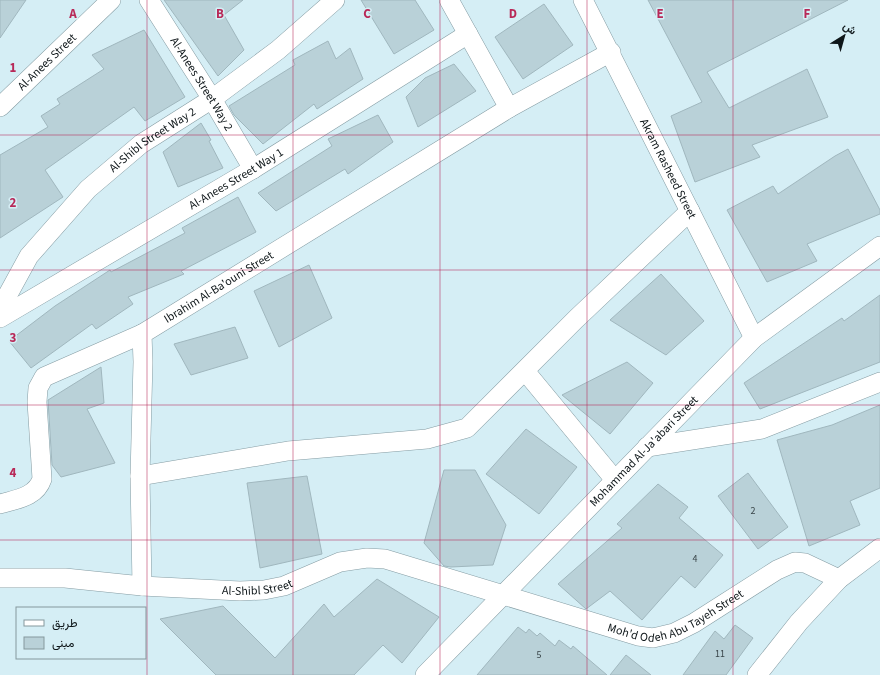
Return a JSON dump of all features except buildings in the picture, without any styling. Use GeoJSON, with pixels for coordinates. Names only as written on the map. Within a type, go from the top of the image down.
{"type":"FeatureCollection","features":[{"type":"Feature","properties":{"kind":"street","name":"Al-Anees Street"},"geometry":{"type":"LineString","coordinates":[[0,107],[111,0]]}},
{"type":"Feature","properties":{"kind":"street","name":"Al-Anees Street Way 2"},"geometry":{"type":"LineString","coordinates":[[149,0],[212,99],[253,169]]}},
{"type":"Feature","properties":{"kind":"street","name":"Al-Shibl Street Way 2"},"geometry":{"type":"LineString","coordinates":[[0,309],[29,256],[88,189],[142,144],[212,99],[278,50],[335,0]]}},
{"type":"Feature","properties":{"kind":"street"},"geometry":{"type":"LineString","coordinates":[[449,0],[509,108]]}},
{"type":"Feature","properties":{"kind":"street","name":"Akram Rasheed Street"},"geometry":{"type":"LineString","coordinates":[[583,0],[611,52],[754,338]]}},
{"type":"Feature","properties":{"kind":"street","name":"Al-Anees Street Way 1"},"geometry":{"type":"LineString","coordinates":[[0,318],[253,169],[468,34]]}},
{"type":"Feature","properties":{"kind":"street","name":"Ibrahim Al-Ba'ouni Street"},"geometry":{"type":"LineString","coordinates":[[0,504],[29,495],[40,486],[42,479],[37,402],[38,388],[44,377],[142,334],[509,108],[611,52]]}},
{"type":"Feature","properties":{"kind":"street"},"geometry":{"type":"LineString","coordinates":[[140,476],[288,451],[434,438],[467,428],[576,319],[690,211]]}},
{"type":"Feature","properties":{"kind":"street","name":"Mohammad Al-Ja'abari Street"},"geometry":{"type":"LineString","coordinates":[[425,675],[754,338],[880,246]]}},
{"type":"Feature","properties":{"kind":"street"},"geometry":{"type":"LineString","coordinates":[[142,334],[143,362],[140,476],[142,586]]}},
{"type":"Feature","properties":{"kind":"street"},"geometry":{"type":"LineString","coordinates":[[525,371],[615,480]]}},
{"type":"Feature","properties":{"kind":"street"},"geometry":{"type":"LineString","coordinates":[[647,447],[762,429],[880,382]]}},
{"type":"Feature","properties":{"kind":"street"},"geometry":{"type":"LineString","coordinates":[[757,675],[799,622],[839,579],[880,548]]}},
{"type":"Feature","properties":{"kind":"street","name":"Al-Shibl Street"},"geometry":{"type":"LineString","coordinates":[[0,578],[65,578],[142,586],[240,591],[264,590],[284,586],[340,562],[366,558],[399,562],[503,596]]}},
{"type":"Feature","properties":{"kind":"street","name":"Moh'd Odeh Abu Tayeh Street"},"geometry":{"type":"LineString","coordinates":[[503,596],[638,636],[653,638],[674,633],[694,623],[776,570],[795,562],[805,563],[839,579]]}}]}
